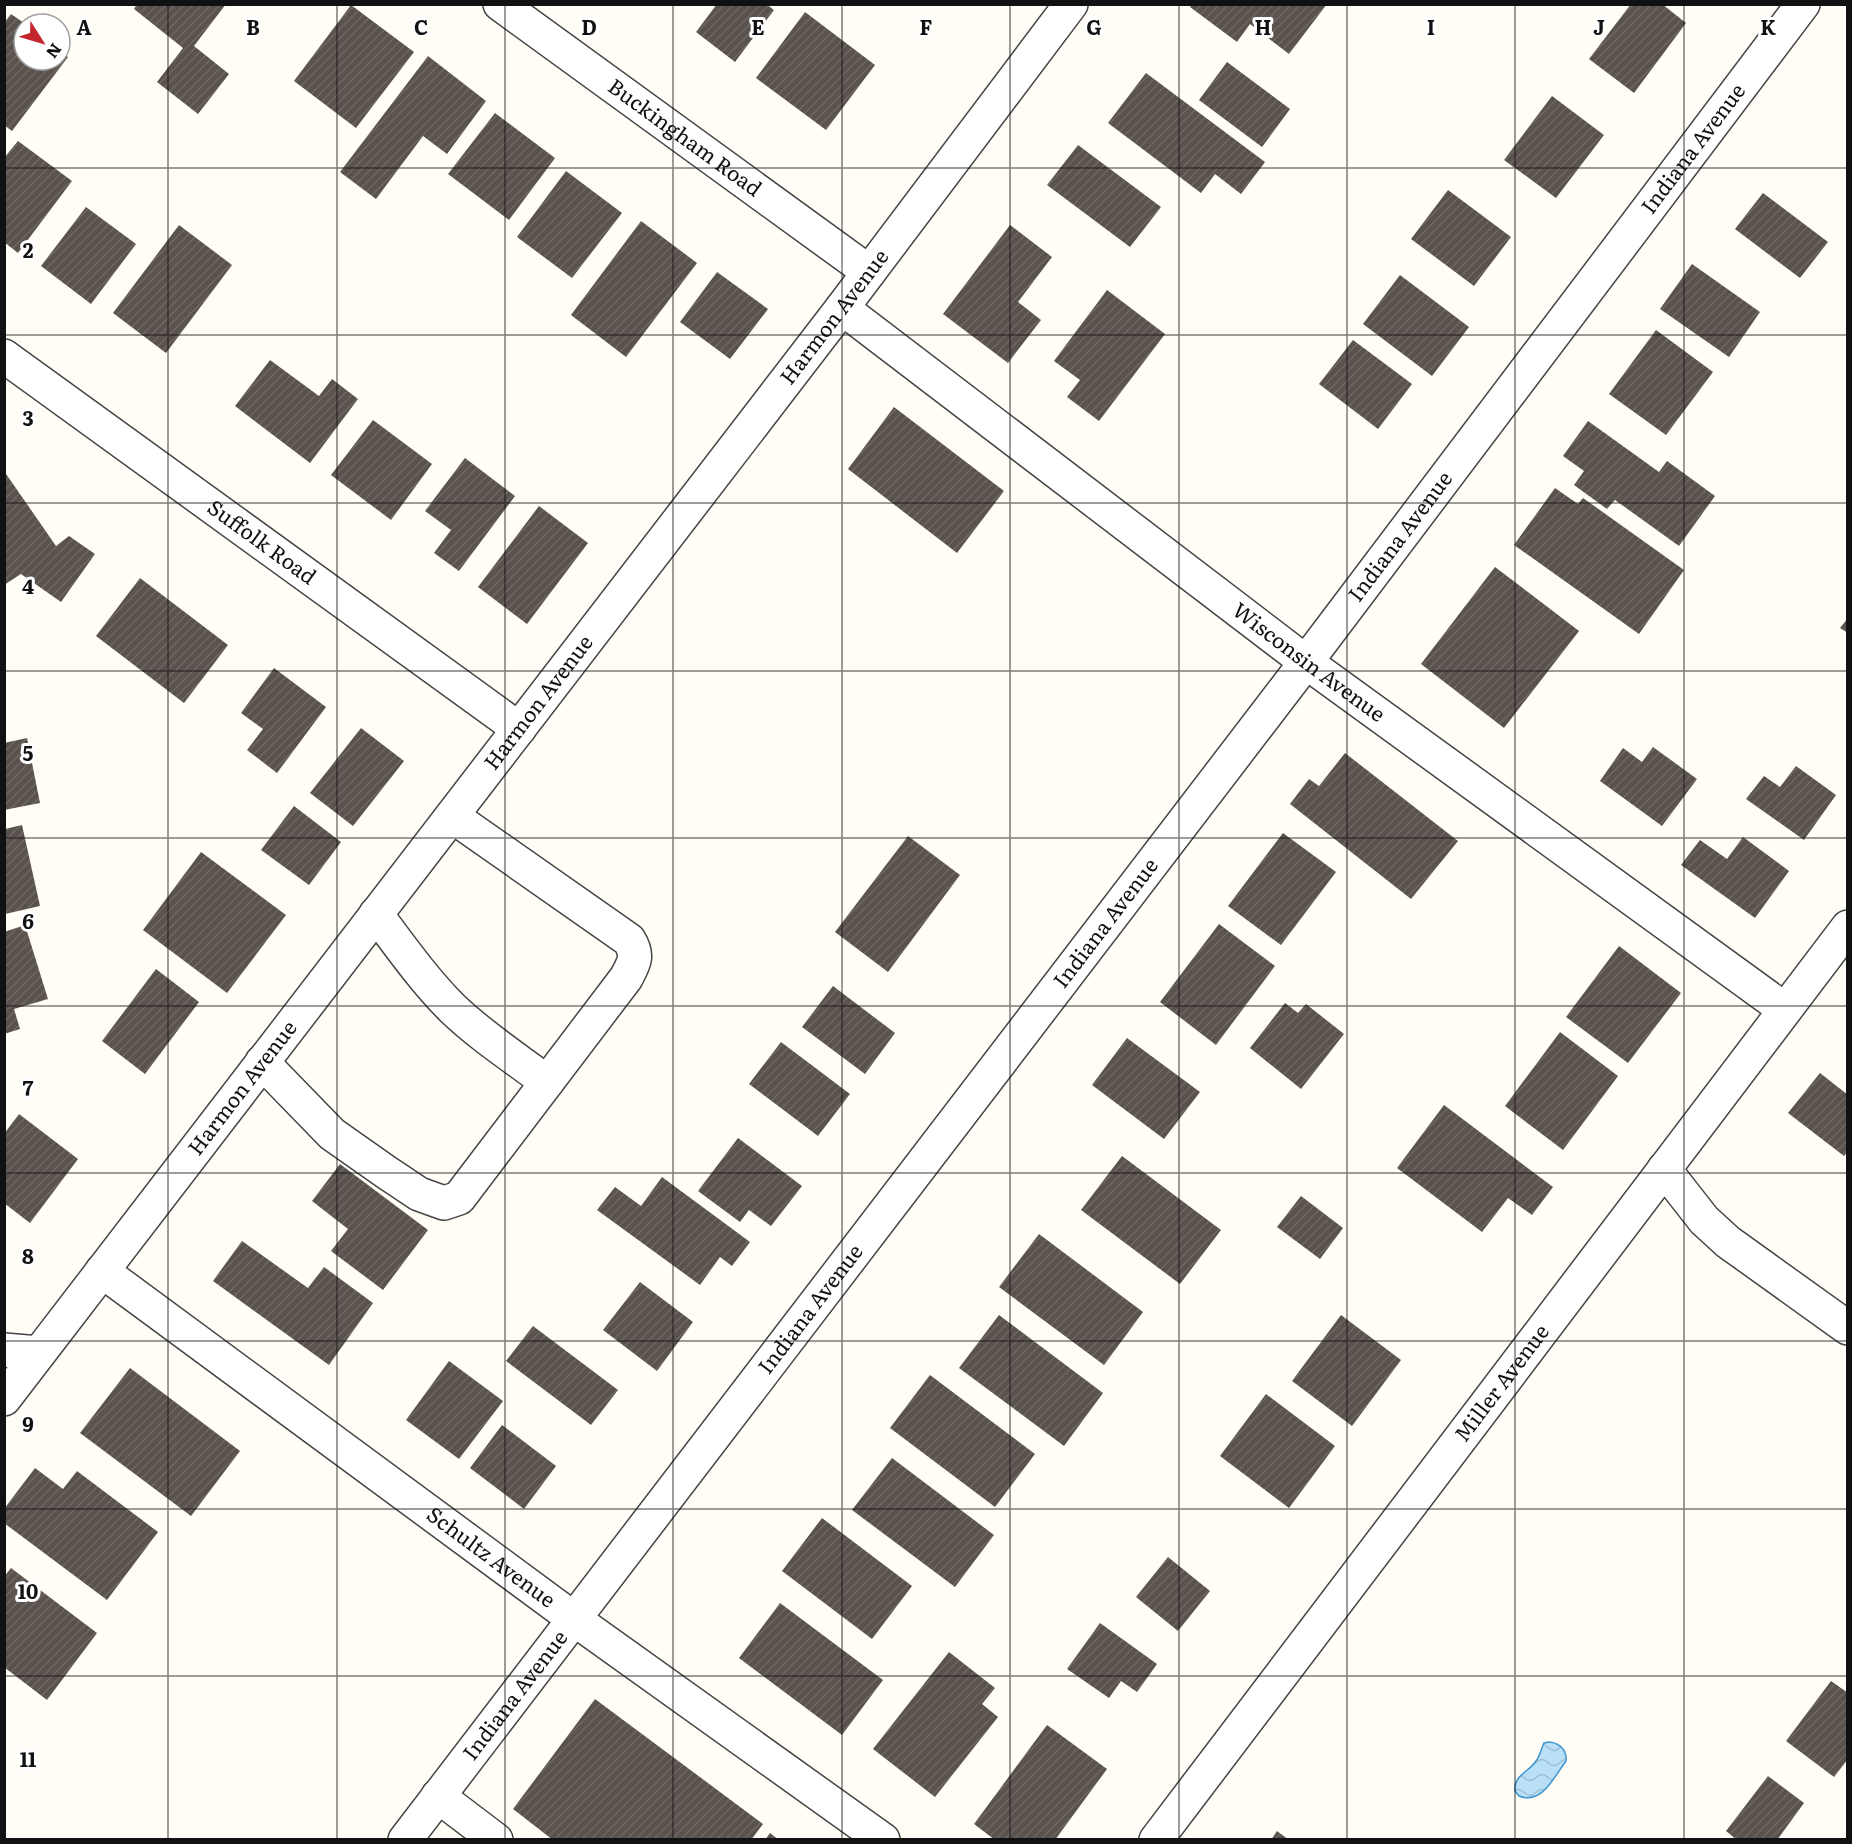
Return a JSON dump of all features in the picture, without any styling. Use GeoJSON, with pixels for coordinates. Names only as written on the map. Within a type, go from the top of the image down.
{"type":"FeatureCollection","features":[{"type":"Feature","properties":{"kind":"street","name":"Buckingham Road"},"geometry":{"type":"LineString","coordinates":[[500,4],[869,272]]}},
{"type":"Feature","properties":{"kind":"street","name":"Harmon Avenue"},"geometry":{"type":"LineString","coordinates":[[4,1399],[842,308],[1071,4]]}},
{"type":"Feature","properties":{"kind":"street","name":"Indiana Avenue"},"geometry":{"type":"LineString","coordinates":[[405,1839],[1306,662],[1803,4]]}},
{"type":"Feature","properties":{"kind":"street","name":"Wisconsin Avenue"},"geometry":{"type":"LineString","coordinates":[[842,308],[1306,662],[1784,1010]]}},
{"type":"Feature","properties":{"kind":"street","name":"Suffolk Road"},"geometry":{"type":"LineString","coordinates":[[4,356],[519,729]]}},
{"type":"Feature","properties":{"kind":"street"},"geometry":{"type":"LineString","coordinates":[[262,1062],[332,1134],[419,1194],[444,1203],[459,1198],[626,978],[634,962],[635,949],[629,940],[452,816]]}},
{"type":"Feature","properties":{"kind":"street"},"geometry":{"type":"LineString","coordinates":[[376,914],[451,1006],[477,1030],[547,1082]]}},
{"type":"Feature","properties":{"kind":"street","name":"Miller Avenue"},"geometry":{"type":"LineString","coordinates":[[1156,1839],[1848,927]]}},
{"type":"Feature","properties":{"kind":"street"},"geometry":{"type":"LineString","coordinates":[[1664,1170],[1704,1220],[1728,1242],[1848,1328]]}},
{"type":"Feature","properties":{"kind":"street","name":"Schultz Avenue"},"geometry":{"type":"LineString","coordinates":[[102,1271],[574,1619],[883,1839]]}},
{"type":"Feature","properties":{"kind":"street"},"geometry":{"type":"LineString","coordinates":[[4,1350],[39,1353]]}},
{"type":"Feature","properties":{"kind":"street"},"geometry":{"type":"LineString","coordinates":[[438,1796],[496,1839]]}},
{"type":"Feature","properties":{"kind":"water"},"geometry":{"type":"Polygon","coordinates":[[[1549,1742],[1562,1748],[1566,1761],[1541,1793],[1527,1798],[1519,1796],[1515,1791],[1515,1785],[1519,1777],[1539,1757],[1544,1743],[1549,1742]]]}},
{"type":"Feature","properties":{"kind":"building"},"geometry":{"type":"Polygon","coordinates":[[[137,4],[226,4],[194,46],[229,74],[198,114],[157,82],[183,48],[134,9],[137,4]]]}},
{"type":"Feature","properties":{"kind":"building"},"geometry":{"type":"Polygon","coordinates":[[[717,4],[766,4],[774,10],[735,62],[696,32],[717,4]]]}},
{"type":"Feature","properties":{"kind":"building"},"geometry":{"type":"Polygon","coordinates":[[[1192,4],[1327,4],[1289,54],[1250,24],[1237,42],[1190,7],[1192,4]]]}},
{"type":"Feature","properties":{"kind":"building"},"geometry":{"type":"Polygon","coordinates":[[[1631,4],[1662,4],[1686,23],[1634,93],[1589,59],[1631,4]]]}},
{"type":"Feature","properties":{"kind":"building"},"geometry":{"type":"Polygon","coordinates":[[[351,5],[414,52],[356,128],[294,81],[351,5]]]}},
{"type":"Feature","properties":{"kind":"building"},"geometry":{"type":"Polygon","coordinates":[[[805,12],[875,65],[826,130],[756,78],[805,12]]]}},
{"type":"Feature","properties":{"kind":"building"},"geometry":{"type":"Polygon","coordinates":[[[12,15],[12,72],[57,72],[12,131],[4,125],[4,23],[12,15]]]}},
{"type":"Feature","properties":{"kind":"building"},"geometry":{"type":"Polygon","coordinates":[[[428,56],[486,101],[447,154],[423,136],[376,199],[340,172],[428,56]]]}},
{"type":"Feature","properties":{"kind":"building"},"geometry":{"type":"Polygon","coordinates":[[[1227,62],[1290,109],[1262,147],[1199,100],[1227,62]]]}},
{"type":"Feature","properties":{"kind":"building"},"geometry":{"type":"Polygon","coordinates":[[[1146,73],[1265,162],[1241,194],[1215,174],[1201,193],[1108,123],[1146,73]]]}},
{"type":"Feature","properties":{"kind":"building"},"geometry":{"type":"Polygon","coordinates":[[[1552,96],[1604,135],[1556,198],[1504,160],[1552,96]]]}},
{"type":"Feature","properties":{"kind":"building"},"geometry":{"type":"Polygon","coordinates":[[[495,113],[555,158],[509,220],[448,174],[495,113]]]}},
{"type":"Feature","properties":{"kind":"building"},"geometry":{"type":"Polygon","coordinates":[[[18,141],[72,181],[18,253],[4,242],[4,158],[18,141]]]}},
{"type":"Feature","properties":{"kind":"building"},"geometry":{"type":"Polygon","coordinates":[[[1078,145],[1161,207],[1130,247],[1047,185],[1078,145]]]}},
{"type":"Feature","properties":{"kind":"building"},"geometry":{"type":"Polygon","coordinates":[[[566,171],[622,213],[572,278],[517,237],[566,171]]]}},
{"type":"Feature","properties":{"kind":"building"},"geometry":{"type":"Polygon","coordinates":[[[1448,190],[1511,237],[1474,286],[1411,239],[1448,190]]]}},
{"type":"Feature","properties":{"kind":"building"},"geometry":{"type":"Polygon","coordinates":[[[1763,193],[1828,242],[1800,278],[1735,229],[1763,193]]]}},
{"type":"Feature","properties":{"kind":"building"},"geometry":{"type":"Polygon","coordinates":[[[86,207],[136,244],[91,304],[41,266],[86,207]]]}},
{"type":"Feature","properties":{"kind":"building"},"geometry":{"type":"Polygon","coordinates":[[[641,221],[697,263],[626,357],[571,315],[641,221]]]}},
{"type":"Feature","properties":{"kind":"building"},"geometry":{"type":"Polygon","coordinates":[[[179,225],[232,265],[166,353],[113,313],[179,225]]]}},
{"type":"Feature","properties":{"kind":"building"},"geometry":{"type":"Polygon","coordinates":[[[1010,225],[1052,257],[1018,302],[1041,320],[1008,363],[943,314],[1010,225]]]}},
{"type":"Feature","properties":{"kind":"building"},"geometry":{"type":"Polygon","coordinates":[[[1692,264],[1760,312],[1729,357],[1660,309],[1692,264]]]}},
{"type":"Feature","properties":{"kind":"building"},"geometry":{"type":"Polygon","coordinates":[[[717,272],[768,309],[730,359],[680,322],[717,272]]]}},
{"type":"Feature","properties":{"kind":"building"},"geometry":{"type":"Polygon","coordinates":[[[1400,275],[1469,327],[1432,376],[1363,324],[1400,275]]]}},
{"type":"Feature","properties":{"kind":"building"},"geometry":{"type":"Polygon","coordinates":[[[1107,290],[1165,334],[1099,421],[1067,397],[1080,380],[1054,361],[1107,290]]]}},
{"type":"Feature","properties":{"kind":"building"},"geometry":{"type":"Polygon","coordinates":[[[1656,330],[1713,372],[1666,435],[1609,394],[1656,330]]]}},
{"type":"Feature","properties":{"kind":"building"},"geometry":{"type":"Polygon","coordinates":[[[1353,340],[1412,384],[1378,429],[1319,384],[1353,340]]]}},
{"type":"Feature","properties":{"kind":"building"},"geometry":{"type":"Polygon","coordinates":[[[270,360],[319,396],[332,379],[358,399],[310,463],[235,406],[270,360]]]}},
{"type":"Feature","properties":{"kind":"building"},"geometry":{"type":"Polygon","coordinates":[[[894,407],[1004,491],[957,553],[848,469],[894,407]]]}},
{"type":"Feature","properties":{"kind":"building"},"geometry":{"type":"Polygon","coordinates":[[[373,420],[432,464],[391,520],[331,475],[373,420]]]}},
{"type":"Feature","properties":{"kind":"building"},"geometry":{"type":"Polygon","coordinates":[[[1588,421],[1659,472],[1667,461],[1715,496],[1679,546],[1615,500],[1607,509],[1574,485],[1584,471],[1563,456],[1588,421]]]}},
{"type":"Feature","properties":{"kind":"building"},"geometry":{"type":"Polygon","coordinates":[[[465,458],[515,496],[459,571],[434,553],[451,530],[425,511],[465,458]]]}},
{"type":"Feature","properties":{"kind":"building"},"geometry":{"type":"Polygon","coordinates":[[[4,471],[56,546],[69,536],[95,554],[61,602],[21,574],[4,585],[4,471]]]}},
{"type":"Feature","properties":{"kind":"building"},"geometry":{"type":"Polygon","coordinates":[[[1555,488],[1578,504],[1583,498],[1684,570],[1639,634],[1514,545],[1555,488]]]}},
{"type":"Feature","properties":{"kind":"building"},"geometry":{"type":"Polygon","coordinates":[[[539,506],[588,543],[527,624],[478,587],[539,506]]]}},
{"type":"Feature","properties":{"kind":"building"},"geometry":{"type":"Polygon","coordinates":[[[1495,567],[1579,631],[1504,728],[1421,664],[1495,567]]]}},
{"type":"Feature","properties":{"kind":"building"},"geometry":{"type":"Polygon","coordinates":[[[140,578],[228,645],[184,703],[96,636],[140,578]]]}},
{"type":"Feature","properties":{"kind":"building"},"geometry":{"type":"Polygon","coordinates":[[[1848,618],[1848,633],[1840,628],[1848,618]]]}},
{"type":"Feature","properties":{"kind":"building"},"geometry":{"type":"Polygon","coordinates":[[[274,668],[326,707],[277,773],[247,750],[263,729],[241,713],[274,668]]]}},
{"type":"Feature","properties":{"kind":"building"},"geometry":{"type":"Polygon","coordinates":[[[361,728],[404,761],[353,826],[310,793],[361,728]]]}},
{"type":"Feature","properties":{"kind":"building"},"geometry":{"type":"Polygon","coordinates":[[[27,738],[40,803],[4,810],[4,743],[27,738]]]}},
{"type":"Feature","properties":{"kind":"building"},"geometry":{"type":"Polygon","coordinates":[[[1653,747],[1697,779],[1662,826],[1600,781],[1623,748],[1642,762],[1653,747]]]}},
{"type":"Feature","properties":{"kind":"building"},"geometry":{"type":"Polygon","coordinates":[[[1345,753],[1458,841],[1411,899],[1290,804],[1309,779],[1319,786],[1345,753]]]}},
{"type":"Feature","properties":{"kind":"building"},"geometry":{"type":"Polygon","coordinates":[[[1796,766],[1836,795],[1804,840],[1746,799],[1764,776],[1780,787],[1796,766]]]}},
{"type":"Feature","properties":{"kind":"building"},"geometry":{"type":"Polygon","coordinates":[[[294,806],[341,842],[309,885],[261,850],[294,806]]]}},
{"type":"Feature","properties":{"kind":"building"},"geometry":{"type":"Polygon","coordinates":[[[22,825],[40,906],[5,914],[5,829],[22,825]]]}},
{"type":"Feature","properties":{"kind":"building"},"geometry":{"type":"Polygon","coordinates":[[[1283,833],[1336,872],[1281,945],[1228,906],[1283,833]]]}},
{"type":"Feature","properties":{"kind":"building"},"geometry":{"type":"Polygon","coordinates":[[[908,836],[960,875],[888,972],[835,932],[908,836]]]}},
{"type":"Feature","properties":{"kind":"building"},"geometry":{"type":"Polygon","coordinates":[[[1743,837],[1789,871],[1755,918],[1681,865],[1700,840],[1727,859],[1743,837]]]}},
{"type":"Feature","properties":{"kind":"building"},"geometry":{"type":"Polygon","coordinates":[[[201,852],[286,915],[227,993],[143,930],[201,852]]]}},
{"type":"Feature","properties":{"kind":"building"},"geometry":{"type":"Polygon","coordinates":[[[1219,924],[1275,966],[1216,1045],[1160,1002],[1219,924]]]}},
{"type":"Feature","properties":{"kind":"building"},"geometry":{"type":"Polygon","coordinates":[[[25,925],[48,999],[14,1009],[20,1029],[4,1034],[4,932],[25,925]]]}},
{"type":"Feature","properties":{"kind":"building"},"geometry":{"type":"Polygon","coordinates":[[[1619,946],[1681,993],[1628,1063],[1566,1017],[1619,946]]]}},
{"type":"Feature","properties":{"kind":"building"},"geometry":{"type":"Polygon","coordinates":[[[156,969],[199,1002],[145,1074],[102,1041],[156,969]]]}},
{"type":"Feature","properties":{"kind":"building"},"geometry":{"type":"Polygon","coordinates":[[[833,986],[895,1033],[865,1074],[802,1027],[833,986]]]}},
{"type":"Feature","properties":{"kind":"building"},"geometry":{"type":"Polygon","coordinates":[[[1285,1003],[1298,1013],[1306,1004],[1344,1034],[1301,1089],[1250,1048],[1285,1003]]]}},
{"type":"Feature","properties":{"kind":"building"},"geometry":{"type":"Polygon","coordinates":[[[1560,1032],[1618,1076],[1563,1150],[1505,1106],[1560,1032]]]}},
{"type":"Feature","properties":{"kind":"building"},"geometry":{"type":"Polygon","coordinates":[[[1127,1038],[1200,1092],[1164,1139],[1092,1085],[1127,1038]]]}},
{"type":"Feature","properties":{"kind":"building"},"geometry":{"type":"Polygon","coordinates":[[[781,1042],[850,1094],[818,1136],[749,1084],[781,1042]]]}},
{"type":"Feature","properties":{"kind":"building"},"geometry":{"type":"Polygon","coordinates":[[[1820,1073],[1848,1095],[1848,1151],[1844,1156],[1788,1113],[1820,1073]]]}},
{"type":"Feature","properties":{"kind":"building"},"geometry":{"type":"Polygon","coordinates":[[[1444,1105],[1553,1187],[1532,1215],[1508,1198],[1482,1232],[1397,1168],[1444,1105]]]}},
{"type":"Feature","properties":{"kind":"building"},"geometry":{"type":"Polygon","coordinates":[[[19,1114],[78,1159],[30,1223],[4,1203],[4,1134],[19,1114]]]}},
{"type":"Feature","properties":{"kind":"building"},"geometry":{"type":"Polygon","coordinates":[[[738,1138],[802,1186],[771,1226],[749,1210],[740,1222],[698,1191],[738,1138]]]}},
{"type":"Feature","properties":{"kind":"building"},"geometry":{"type":"Polygon","coordinates":[[[1122,1156],[1221,1230],[1180,1284],[1081,1210],[1122,1156]]]}},
{"type":"Feature","properties":{"kind":"building"},"geometry":{"type":"Polygon","coordinates":[[[340,1164],[428,1230],[383,1290],[331,1251],[348,1229],[312,1201],[340,1164]]]}},
{"type":"Feature","properties":{"kind":"building"},"geometry":{"type":"Polygon","coordinates":[[[662,1177],[750,1242],[732,1266],[720,1257],[700,1285],[597,1210],[615,1187],[641,1206],[662,1177]]]}},
{"type":"Feature","properties":{"kind":"building"},"geometry":{"type":"Polygon","coordinates":[[[1301,1196],[1343,1228],[1320,1259],[1277,1227],[1301,1196]]]}},
{"type":"Feature","properties":{"kind":"building"},"geometry":{"type":"Polygon","coordinates":[[[1039,1234],[1143,1312],[1104,1365],[999,1287],[1039,1234]]]}},
{"type":"Feature","properties":{"kind":"building"},"geometry":{"type":"Polygon","coordinates":[[[242,1241],[308,1288],[324,1267],[373,1303],[329,1365],[213,1281],[242,1241]]]}},
{"type":"Feature","properties":{"kind":"building"},"geometry":{"type":"Polygon","coordinates":[[[640,1282],[693,1322],[657,1371],[603,1330],[640,1282]]]}},
{"type":"Feature","properties":{"kind":"building"},"geometry":{"type":"Polygon","coordinates":[[[999,1315],[1103,1393],[1064,1446],[959,1368],[999,1315]]]}},
{"type":"Feature","properties":{"kind":"building"},"geometry":{"type":"Polygon","coordinates":[[[1341,1315],[1401,1360],[1352,1426],[1292,1381],[1341,1315]]]}},
{"type":"Feature","properties":{"kind":"building"},"geometry":{"type":"Polygon","coordinates":[[[533,1326],[618,1390],[591,1425],[506,1361],[533,1326]]]}},
{"type":"Feature","properties":{"kind":"building"},"geometry":{"type":"Polygon","coordinates":[[[449,1361],[503,1401],[459,1459],[406,1420],[449,1361]]]}},
{"type":"Feature","properties":{"kind":"building"},"geometry":{"type":"Polygon","coordinates":[[[130,1368],[240,1451],[191,1516],[80,1433],[130,1368]]]}},
{"type":"Feature","properties":{"kind":"building"},"geometry":{"type":"Polygon","coordinates":[[[930,1375],[1035,1454],[995,1507],[890,1428],[930,1375]]]}},
{"type":"Feature","properties":{"kind":"building"},"geometry":{"type":"Polygon","coordinates":[[[1266,1394],[1335,1446],[1289,1508],[1220,1456],[1266,1394]]]}},
{"type":"Feature","properties":{"kind":"building"},"geometry":{"type":"Polygon","coordinates":[[[502,1425],[556,1466],[524,1509],[470,1468],[502,1425]]]}},
{"type":"Feature","properties":{"kind":"building"},"geometry":{"type":"Polygon","coordinates":[[[892,1458],[994,1535],[955,1587],[852,1510],[892,1458]]]}},
{"type":"Feature","properties":{"kind":"building"},"geometry":{"type":"Polygon","coordinates":[[[35,1468],[63,1489],[77,1471],[158,1532],[107,1600],[4,1523],[4,1509],[35,1468]]]}},
{"type":"Feature","properties":{"kind":"building"},"geometry":{"type":"Polygon","coordinates":[[[822,1518],[912,1586],[872,1639],[782,1571],[822,1518]]]}},
{"type":"Feature","properties":{"kind":"building"},"geometry":{"type":"Polygon","coordinates":[[[1168,1557],[1210,1591],[1178,1631],[1136,1597],[1168,1557]]]}},
{"type":"Feature","properties":{"kind":"building"},"geometry":{"type":"Polygon","coordinates":[[[11,1568],[97,1633],[47,1700],[4,1667],[4,1577],[11,1568]]]}},
{"type":"Feature","properties":{"kind":"building"},"geometry":{"type":"Polygon","coordinates":[[[780,1603],[883,1680],[842,1735],[739,1658],[780,1603]]]}},
{"type":"Feature","properties":{"kind":"building"},"geometry":{"type":"Polygon","coordinates":[[[1100,1623],[1157,1664],[1137,1692],[1121,1681],[1109,1698],[1067,1669],[1100,1623]]]}},
{"type":"Feature","properties":{"kind":"building"},"geometry":{"type":"Polygon","coordinates":[[[949,1652],[995,1688],[982,1704],[998,1717],[935,1797],[873,1749],[949,1652]]]}},
{"type":"Feature","properties":{"kind":"building"},"geometry":{"type":"Polygon","coordinates":[[[1831,1681],[1848,1693],[1848,1759],[1834,1777],[1786,1741],[1831,1681]]]}},
{"type":"Feature","properties":{"kind":"building"},"geometry":{"type":"Polygon","coordinates":[[[595,1699],[763,1824],[751,1840],[553,1840],[513,1809],[595,1699]]]}},
{"type":"Feature","properties":{"kind":"building"},"geometry":{"type":"Polygon","coordinates":[[[1047,1725],[1107,1769],[1055,1840],[995,1840],[974,1824],[1047,1725]]]}},
{"type":"Feature","properties":{"kind":"building"},"geometry":{"type":"Polygon","coordinates":[[[1768,1776],[1804,1803],[1777,1840],[1737,1840],[1726,1831],[1768,1776]]]}},
{"type":"Feature","properties":{"kind":"building"},"geometry":{"type":"Polygon","coordinates":[[[1277,1831],[1289,1840],[1271,1840],[1277,1831]]]}},
{"type":"Feature","properties":{"kind":"building"},"geometry":{"type":"Polygon","coordinates":[[[770,1833],[779,1840],[765,1840],[770,1833]]]}}]}
